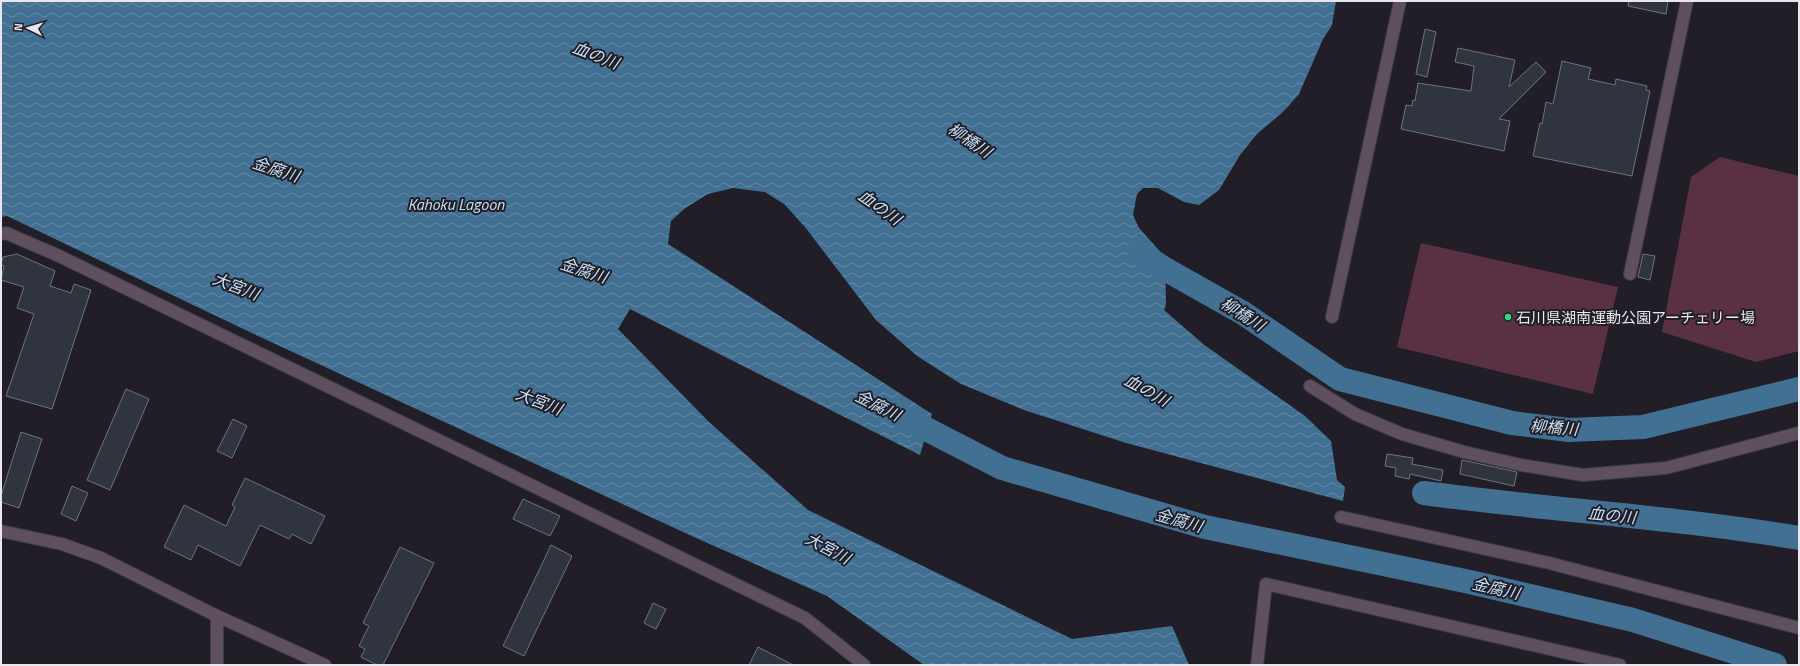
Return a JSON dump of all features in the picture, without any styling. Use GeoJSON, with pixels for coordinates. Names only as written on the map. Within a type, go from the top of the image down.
{"type":"FeatureCollection","features":[{"type":"Feature","properties":{"kind":"street"},"geometry":{"type":"LineString","coordinates":[[1332,317],[1400,1]]}},
{"type":"Feature","properties":{"kind":"street"},"geometry":{"type":"LineString","coordinates":[[1630,274],[1687,1]]}},
{"type":"Feature","properties":{"kind":"street"},"geometry":{"type":"LineString","coordinates":[[1,234],[6,233],[57,255],[805,618],[864,665]]}},
{"type":"Feature","properties":{"kind":"street"},"geometry":{"type":"LineString","coordinates":[[1310,386],[1355,414],[1402,434],[1464,452],[1507,462],[1583,475],[1666,468],[1799,433]]}},
{"type":"Feature","properties":{"kind":"street"},"geometry":{"type":"LineString","coordinates":[[1341,517],[1549,563],[1799,628]]}},
{"type":"Feature","properties":{"kind":"street"},"geometry":{"type":"LineString","coordinates":[[1,531],[62,544],[102,558],[217,616],[325,665]]}},
{"type":"Feature","properties":{"kind":"street"},"geometry":{"type":"LineString","coordinates":[[1257,665],[1266,584],[1620,665]]}},
{"type":"Feature","properties":{"kind":"street"},"geometry":{"type":"LineString","coordinates":[[217,616],[217,665]]}},
{"type":"Feature","properties":{"kind":"shaded area"},"geometry":{"type":"Polygon","coordinates":[[[1720,157],[1799,176],[1799,351],[1756,362],[1662,332],[1691,177],[1720,157]]]}},
{"type":"Feature","properties":{"kind":"shaded area","name":"石川県湖南運動公園アーチェリー場"},"geometry":{"type":"Polygon","coordinates":[[[1421,243],[1618,287],[1593,394],[1397,347],[1421,243]]]}},
{"type":"Feature","properties":{"kind":"water","name":"Kahoku Lagoon"},"geometry":{"type":"Polygon","coordinates":[[[1,1],[1336,1],[1332,25],[1323,39],[1299,94],[1284,111],[1257,134],[1240,155],[1219,190],[1199,205],[1184,202],[1158,188],[1143,188],[1137,194],[1133,215],[1139,228],[1165,257],[1166,304],[1164,310],[1203,344],[1305,416],[1331,441],[1337,480],[1345,487],[1343,501],[1126,443],[1024,410],[961,384],[917,356],[876,320],[805,227],[784,204],[765,192],[733,188],[708,194],[684,209],[671,221],[668,244],[932,414],[920,455],[630,309],[618,329],[709,422],[808,510],[1072,639],[1172,626],[1189,665],[924,665],[827,596],[694,537],[258,336],[7,216],[1,217],[1,1]]]}},
{"type":"Feature","properties":{"kind":"building"},"geometry":{"type":"Polygon","coordinates":[[[1629,1],[1668,1],[1666,14],[1628,6],[1629,1]]]}},
{"type":"Feature","properties":{"kind":"building"},"geometry":{"type":"Polygon","coordinates":[[[1425,29],[1436,32],[1427,77],[1416,74],[1425,29]]]}},
{"type":"Feature","properties":{"kind":"building"},"geometry":{"type":"Polygon","coordinates":[[[1458,48],[1515,60],[1509,87],[1536,62],[1546,72],[1499,119],[1510,121],[1504,151],[1401,129],[1406,105],[1412,106],[1413,100],[1415,101],[1418,83],[1471,91],[1474,66],[1455,62],[1458,48]]]}},
{"type":"Feature","properties":{"kind":"building"},"geometry":{"type":"Polygon","coordinates":[[[1562,61],[1591,68],[1588,79],[1615,85],[1616,79],[1647,86],[1646,90],[1650,91],[1632,176],[1533,156],[1540,123],[1542,124],[1546,102],[1553,104],[1562,61]]]}},
{"type":"Feature","properties":{"kind":"building"},"geometry":{"type":"Polygon","coordinates":[[[17,254],[55,271],[50,286],[71,293],[74,284],[91,290],[52,409],[6,396],[34,314],[17,308],[24,287],[1,280],[4,266],[1,265],[3,257],[17,254]]]}},
{"type":"Feature","properties":{"kind":"building"},"geometry":{"type":"Polygon","coordinates":[[[1643,254],[1655,256],[1650,280],[1638,277],[1643,254]]]}},
{"type":"Feature","properties":{"kind":"building"},"geometry":{"type":"Polygon","coordinates":[[[126,389],[149,399],[110,490],[87,480],[126,389]]]}},
{"type":"Feature","properties":{"kind":"building"},"geometry":{"type":"Polygon","coordinates":[[[233,419],[247,426],[232,458],[217,451],[233,419]]]}},
{"type":"Feature","properties":{"kind":"building"},"geometry":{"type":"Polygon","coordinates":[[[21,432],[42,439],[19,508],[1,502],[1,496],[21,432]]]}},
{"type":"Feature","properties":{"kind":"building"},"geometry":{"type":"Polygon","coordinates":[[[1387,454],[1413,458],[1412,464],[1443,470],[1441,481],[1410,474],[1409,479],[1395,476],[1396,468],[1385,466],[1387,454]]]}},
{"type":"Feature","properties":{"kind":"building"},"geometry":{"type":"Polygon","coordinates":[[[1462,460],[1517,472],[1514,486],[1460,474],[1462,460]]]}},
{"type":"Feature","properties":{"kind":"building"},"geometry":{"type":"Polygon","coordinates":[[[245,478],[325,516],[311,544],[292,534],[289,539],[260,525],[240,566],[198,545],[191,560],[164,547],[184,505],[226,526],[235,507],[232,505],[245,478]]]}},
{"type":"Feature","properties":{"kind":"building"},"geometry":{"type":"Polygon","coordinates":[[[72,486],[88,493],[76,521],[61,514],[72,486]]]}},
{"type":"Feature","properties":{"kind":"building"},"geometry":{"type":"Polygon","coordinates":[[[523,499],[560,516],[550,536],[513,519],[523,499]]]}},
{"type":"Feature","properties":{"kind":"building"},"geometry":{"type":"Polygon","coordinates":[[[551,545],[572,556],[524,656],[503,646],[551,545]]]}},
{"type":"Feature","properties":{"kind":"building"},"geometry":{"type":"Polygon","coordinates":[[[400,547],[434,563],[383,665],[377,665],[361,657],[365,649],[359,646],[369,626],[363,623],[400,547]]]}},
{"type":"Feature","properties":{"kind":"building"},"geometry":{"type":"Polygon","coordinates":[[[653,603],[666,609],[656,629],[644,623],[653,603]]]}},
{"type":"Feature","properties":{"kind":"building"},"geometry":{"type":"Polygon","coordinates":[[[758,647],[793,665],[749,665],[758,647]]]}},
{"type":"Feature","properties":{"kind":"waterway","name":"柳橋川"},"geometry":{"type":"LineString","coordinates":[[1139,252],[1165,269],[1243,313],[1340,379],[1512,423],[1569,430],[1643,427],[1799,389]]}},
{"type":"Feature","properties":{"kind":"waterway","name":"金腐川"},"geometry":{"type":"LineString","coordinates":[[899,415],[1002,468],[1205,527],[1470,582],[1633,620],[1775,665]]}},
{"type":"Feature","properties":{"kind":"waterway","name":"血の川"},"geometry":{"type":"LineString","coordinates":[[1424,493],[1706,524],[1799,538]]}},
{"type":"Feature","properties":{"kind":"place","name":"石川県湖南運動公園アーチェリー場"},"geometry":{"type":"Point","coordinates":[1508,317]}},
{"type":"Feature","properties":{"kind":"water label","name":"大宮川"},"geometry":{"type":"Point","coordinates":[236,286]}},
{"type":"Feature","properties":{"kind":"water label","name":"大宮川"},"geometry":{"type":"Point","coordinates":[539,401]}},
{"type":"Feature","properties":{"kind":"water label","name":"大宮川"},"geometry":{"type":"Point","coordinates":[828,548]}}]}
